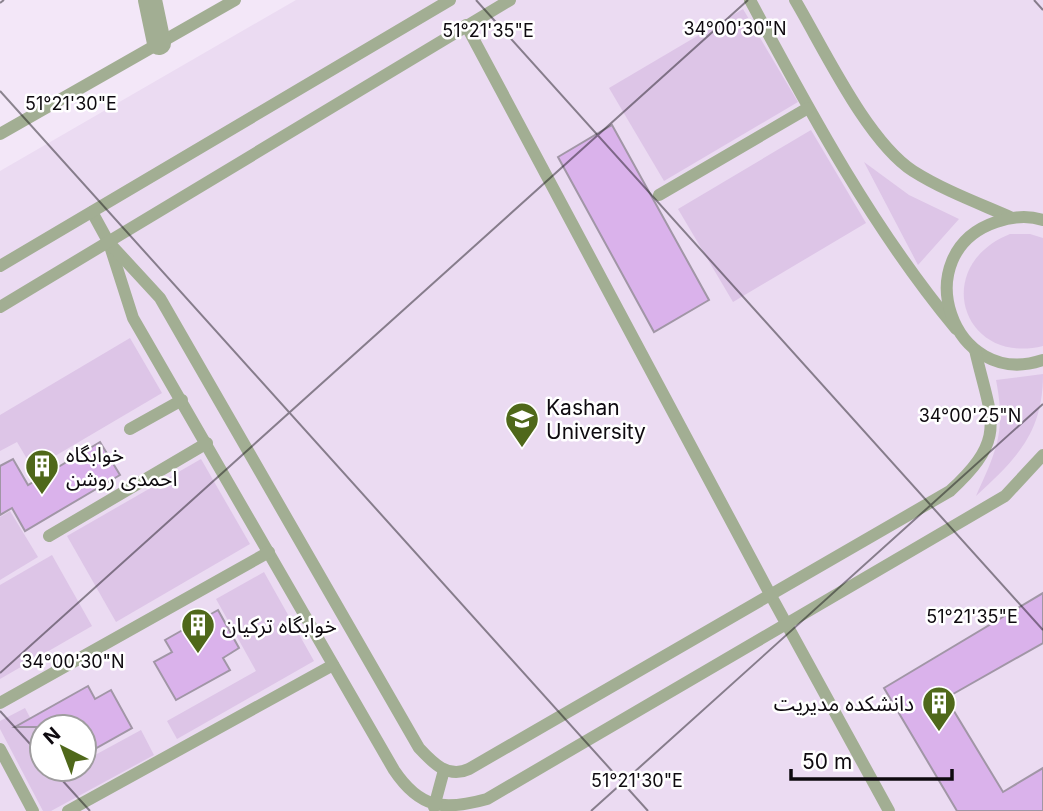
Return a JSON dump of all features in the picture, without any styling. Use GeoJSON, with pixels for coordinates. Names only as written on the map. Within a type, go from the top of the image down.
{"type":"FeatureCollection","features":[{"type":"Feature","properties":{"kind":"street"},"geometry":{"type":"LineString","coordinates":[[150,0],[159,43]]}},
{"type":"Feature","properties":{"kind":"lane"},"geometry":{"type":"LineString","coordinates":[[0,134],[234,0]]}},
{"type":"Feature","properties":{"kind":"lane"},"geometry":{"type":"LineString","coordinates":[[0,266],[450,0]]}},
{"type":"Feature","properties":{"kind":"lane"},"geometry":{"type":"LineString","coordinates":[[0,307],[510,0]]}},
{"type":"Feature","properties":{"kind":"lane"},"geometry":{"type":"LineString","coordinates":[[750,0],[808,108],[909,271],[975,350],[1001,363],[1030,365],[1043,360]]}},
{"type":"Feature","properties":{"kind":"lane"},"geometry":{"type":"LineString","coordinates":[[795,0],[861,112],[884,144],[911,170],[1010,217]]}},
{"type":"Feature","properties":{"kind":"lane"},"geometry":{"type":"LineString","coordinates":[[467,25],[786,625],[889,811]]}},
{"type":"Feature","properties":{"kind":"lane"},"geometry":{"type":"LineString","coordinates":[[659,195],[808,108]]}},
{"type":"Feature","properties":{"kind":"lane"},"geometry":{"type":"LineString","coordinates":[[92,212],[109,243],[133,318],[405,786],[419,800],[434,807],[454,810],[487,799],[1005,496],[1043,455]]}},
{"type":"Feature","properties":{"kind":"lane"},"geometry":{"type":"LineString","coordinates":[[956,328],[946,301],[948,272],[961,246],[982,226],[1010,217],[1042,219]]}},
{"type":"Feature","properties":{"kind":"lane"},"geometry":{"type":"LineString","coordinates":[[109,243],[160,298],[419,748],[435,765],[461,772],[921,509],[971,471],[986,451],[992,426],[975,350]]}},
{"type":"Feature","properties":{"kind":"lane"},"geometry":{"type":"LineString","coordinates":[[130,429],[182,400]]}},
{"type":"Feature","properties":{"kind":"lane"},"geometry":{"type":"LineString","coordinates":[[49,536],[207,443]]}},
{"type":"Feature","properties":{"kind":"lane"},"geometry":{"type":"LineString","coordinates":[[0,702],[269,552]]}},
{"type":"Feature","properties":{"kind":"lane"},"geometry":{"type":"LineString","coordinates":[[68,811],[334,665]]}},
{"type":"Feature","properties":{"kind":"lane"},"geometry":{"type":"LineString","coordinates":[[0,749],[33,811]]}},
{"type":"Feature","properties":{"kind":"lane"},"geometry":{"type":"LineString","coordinates":[[434,807],[444,769]]}},
{"type":"Feature","properties":{"kind":"shaded area","name":"Kashan University"},"geometry":{"type":"Polygon","coordinates":[[[296,0],[1043,0],[1043,811],[0,811],[0,171],[296,0]]]}},
{"type":"Feature","properties":{"kind":"shaded area"},"geometry":{"type":"Polygon","coordinates":[[[743,9],[798,102],[664,181],[609,88],[743,9]]]}},
{"type":"Feature","properties":{"kind":"shaded area"},"geometry":{"type":"Polygon","coordinates":[[[811,130],[866,223],[733,302],[678,209],[811,130]]]}},
{"type":"Feature","properties":{"kind":"shaded area"},"geometry":{"type":"Polygon","coordinates":[[[864,162],[909,195],[959,219],[918,265],[864,162]]]}},
{"type":"Feature","properties":{"kind":"shaded area"},"geometry":{"type":"Polygon","coordinates":[[[1010,234],[1030,234],[1043,238],[1043,346],[1015,348],[992,341],[976,328],[966,310],[964,289],[970,268],[985,249],[1010,234]]]}},
{"type":"Feature","properties":{"kind":"shaded area"},"geometry":{"type":"Polygon","coordinates":[[[130,338],[162,393],[33,469],[17,442],[0,451],[0,415],[130,338]]]}},
{"type":"Feature","properties":{"kind":"shaded area"},"geometry":{"type":"Polygon","coordinates":[[[1043,374],[1042,395],[1033,429],[1004,469],[976,496],[998,440],[1000,413],[996,380],[1043,374]]]}},
{"type":"Feature","properties":{"kind":"shaded area"},"geometry":{"type":"Polygon","coordinates":[[[201,459],[250,544],[116,622],[67,536],[201,459]]]}},
{"type":"Feature","properties":{"kind":"shaded area"},"geometry":{"type":"Polygon","coordinates":[[[10,511],[38,557],[0,580],[0,517],[10,511]]]}},
{"type":"Feature","properties":{"kind":"shaded area"},"geometry":{"type":"Polygon","coordinates":[[[52,555],[92,626],[0,679],[0,585],[52,555]]]}},
{"type":"Feature","properties":{"kind":"shaded area"},"geometry":{"type":"Polygon","coordinates":[[[264,572],[314,661],[177,739],[167,721],[256,671],[216,599],[264,572]]]}},
{"type":"Feature","properties":{"kind":"shaded area"},"geometry":{"type":"Polygon","coordinates":[[[25,708],[28,714],[28,782],[0,729],[0,721],[25,708]]]}},
{"type":"Feature","properties":{"kind":"shaded area"},"geometry":{"type":"Polygon","coordinates":[[[141,730],[154,755],[51,811],[43,811],[28,783],[98,783],[98,753],[141,730]]]}},
{"type":"Feature","properties":{"kind":"building"},"geometry":{"type":"Polygon","coordinates":[[[612,125],[709,300],[654,332],[558,157],[612,125]]]}},
{"type":"Feature","properties":{"kind":"building","name":"خوابگاه احمدی روشن"},"geometry":{"type":"Polygon","coordinates":[[[100,442],[120,475],[25,531],[12,508],[0,515],[0,466],[13,459],[28,485],[100,442]]]}},
{"type":"Feature","properties":{"kind":"building","name":"دانشکده مدیریت"},"geometry":{"type":"Polygon","coordinates":[[[1043,593],[1043,643],[946,698],[1003,792],[1043,768],[1043,811],[957,811],[884,688],[1043,593]]]}},
{"type":"Feature","properties":{"kind":"building","name":"خوابگاه ترکیان"},"geometry":{"type":"Polygon","coordinates":[[[218,610],[239,648],[223,658],[230,670],[176,700],[154,662],[172,652],[165,640],[218,610]]]}},
{"type":"Feature","properties":{"kind":"building"},"geometry":{"type":"Polygon","coordinates":[[[88,686],[95,699],[111,690],[132,728],[98,747],[98,713],[40,713],[88,686]]]}},
{"type":"Feature","properties":{"kind":"building"},"geometry":{"type":"Polygon","coordinates":[[[28,720],[28,727],[15,727],[28,720]]]}},
{"type":"Feature","properties":{"kind":"place","name":"Kashan University"},"geometry":{"type":"Point","coordinates":[522,449]}},
{"type":"Feature","properties":{"kind":"place","name":"خوابگاه احمدی روشن"},"geometry":{"type":"Point","coordinates":[42,496]}},
{"type":"Feature","properties":{"kind":"place","name":"خوابگاه ترکیان"},"geometry":{"type":"Point","coordinates":[198,655]}},
{"type":"Feature","properties":{"kind":"place","name":"دانشکده مدیریت"},"geometry":{"type":"Point","coordinates":[939,733]}}]}
